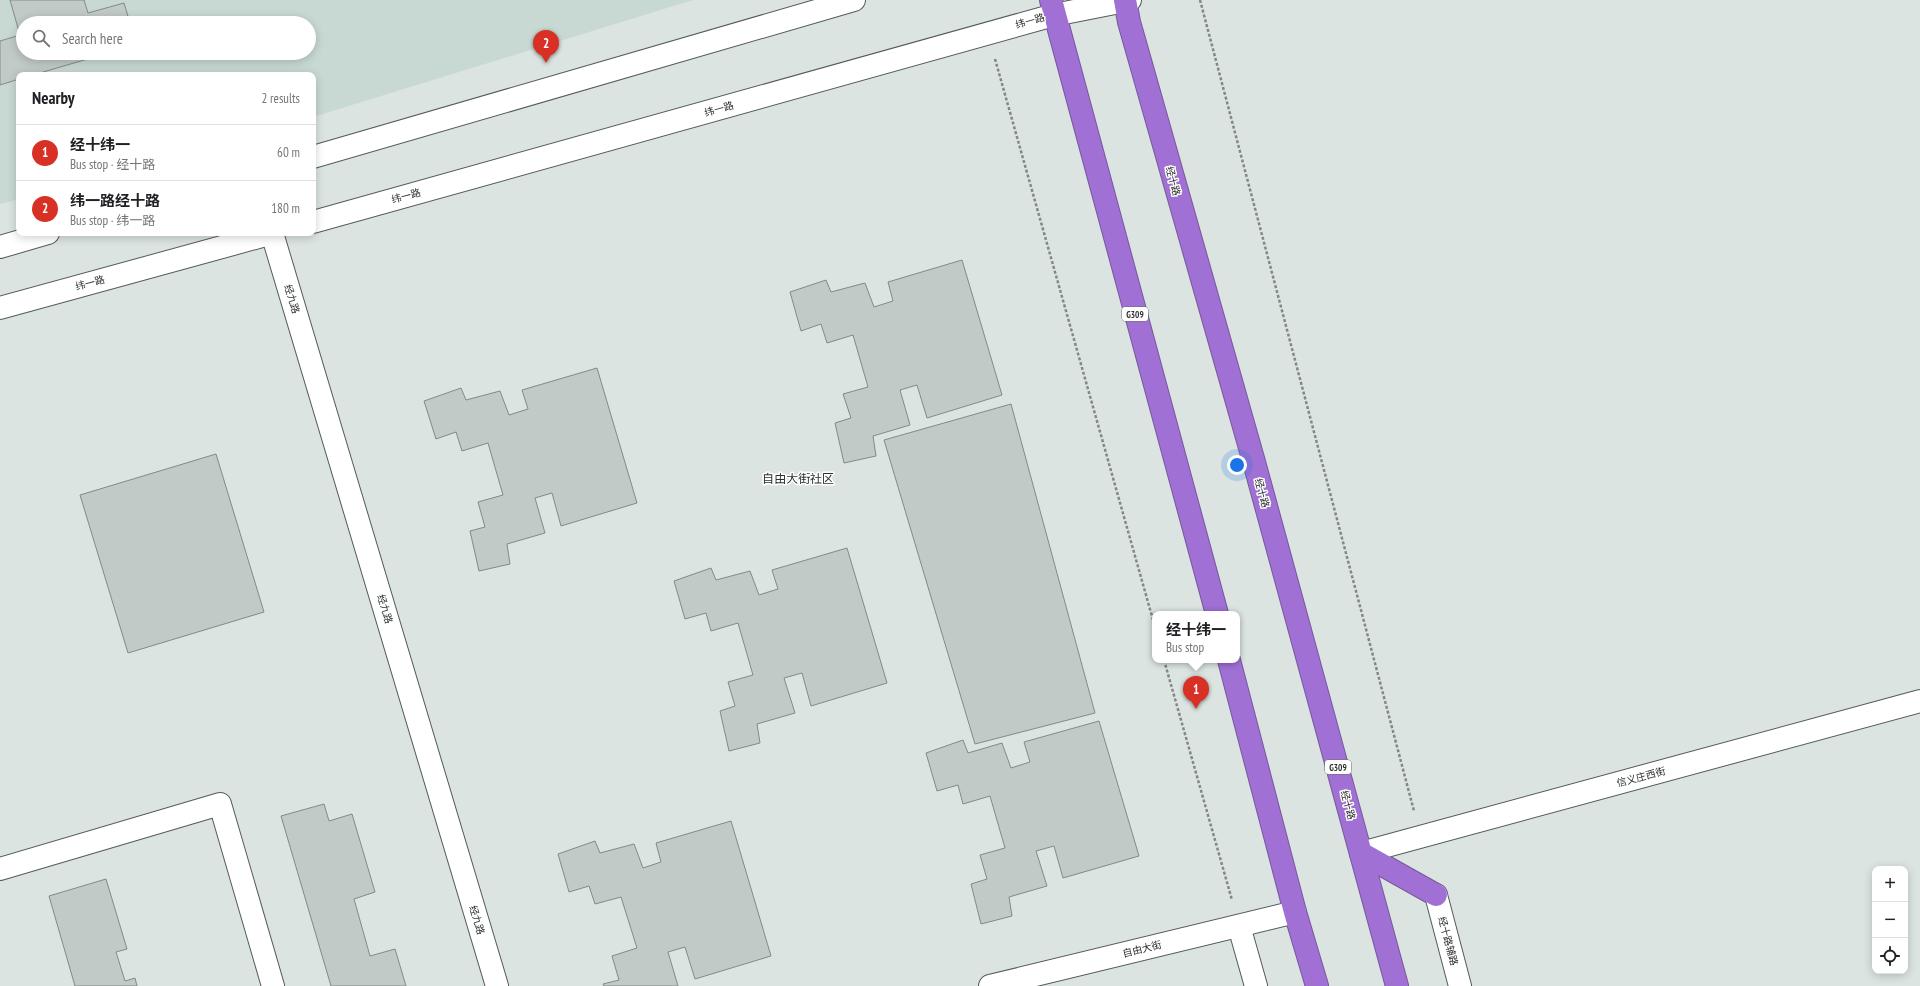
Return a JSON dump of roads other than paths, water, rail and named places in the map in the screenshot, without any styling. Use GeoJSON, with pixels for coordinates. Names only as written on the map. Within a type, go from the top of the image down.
{"type":"FeatureCollection","features":[{"type":"Feature","properties":{"kind":"highway","name":"经十路"},"geometry":{"type":"LineString","coordinates":[[1127,0],[1128,22],[1254,462],[1397,986]]}},
{"type":"Feature","properties":{"kind":"highway","name":"G309"},"geometry":{"type":"LineString","coordinates":[[1052,7],[1216,611]]}},
{"type":"Feature","properties":{"kind":"highway"},"geometry":{"type":"LineString","coordinates":[[1230,663],[1295,912],[1317,986]]}},
{"type":"Feature","properties":{"kind":"highway"},"geometry":{"type":"LineString","coordinates":[[1361,853],[1436,895]]}},
{"type":"Feature","properties":{"kind":"street"},"geometry":{"type":"LineString","coordinates":[[316,156],[854,0]]}},
{"type":"Feature","properties":{"kind":"street","name":"纬一路"},"geometry":{"type":"LineString","coordinates":[[316,221],[986,34],[1052,7],[1127,0]]}},
{"type":"Feature","properties":{"kind":"street"},"geometry":{"type":"LineString","coordinates":[[0,247],[38,236]]}},
{"type":"Feature","properties":{"kind":"street","name":"纬一路"},"geometry":{"type":"LineString","coordinates":[[0,308],[261,236]]}},
{"type":"Feature","properties":{"kind":"street","name":"经九路"},"geometry":{"type":"LineString","coordinates":[[273,236],[497,986]]}},
{"type":"Feature","properties":{"kind":"street","name":"信义庄西街"},"geometry":{"type":"LineString","coordinates":[[1361,853],[1920,701]]}},
{"type":"Feature","properties":{"kind":"street"},"geometry":{"type":"LineString","coordinates":[[0,869],[220,804],[273,986]]}},
{"type":"Feature","properties":{"kind":"street","name":"经十路辅路"},"geometry":{"type":"LineString","coordinates":[[1436,895],[1460,986]]}},
{"type":"Feature","properties":{"kind":"street","name":"自由大街"},"geometry":{"type":"LineString","coordinates":[[990,986],[1295,912]]}},
{"type":"Feature","properties":{"kind":"street"},"geometry":{"type":"LineString","coordinates":[[1239,926],[1256,986]]}},
{"type":"Feature","properties":{"kind":"place","name":"纬一路经十路"},"geometry":{"type":"Point","coordinates":[546,63]}},
{"type":"Feature","properties":{"kind":"place","name":"经十纬一"},"geometry":{"type":"Point","coordinates":[1196,709]}},
{"type":"Feature","properties":{"kind":"district","name":"自由大街社区"},"geometry":{"type":"Point","coordinates":[798,478]}}]}
